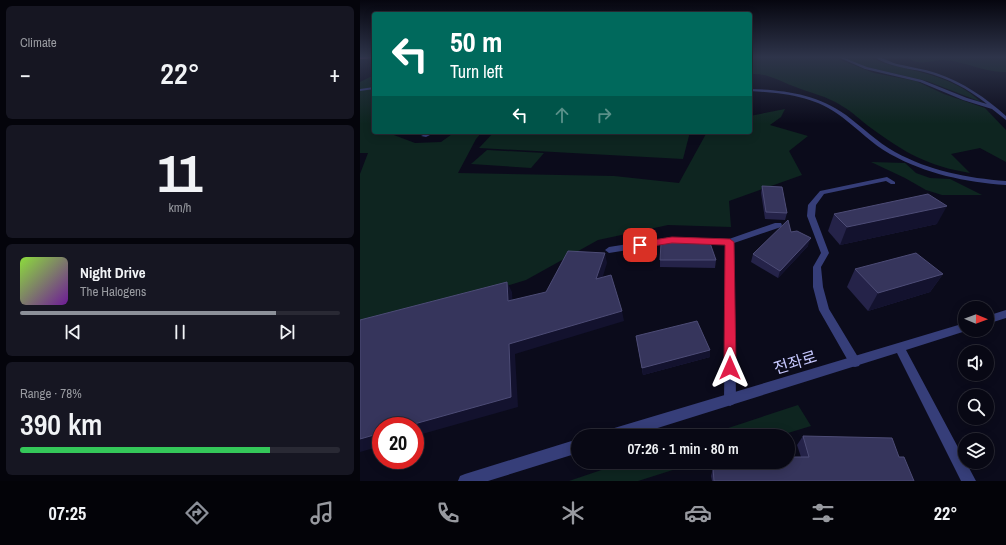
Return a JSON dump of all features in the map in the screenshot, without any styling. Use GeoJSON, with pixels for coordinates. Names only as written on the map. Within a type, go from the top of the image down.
{"type":"FeatureCollection","features":[{"type":"Feature","properties":{"kind":"street"},"geometry":{"type":"LineString","coordinates":[[914,79],[964,99],[995,108]]}},
{"type":"Feature","properties":{"kind":"street"},"geometry":{"type":"LineString","coordinates":[[950,79],[976,93],[1006,119]]}},
{"type":"Feature","properties":{"kind":"street"},"geometry":{"type":"LineString","coordinates":[[360,90],[372,88]]}},
{"type":"Feature","properties":{"kind":"street"},"geometry":{"type":"LineString","coordinates":[[752,90],[794,93],[822,102],[838,111],[879,144],[926,169],[950,177],[1006,183]]}},
{"type":"Feature","properties":{"kind":"street"},"geometry":{"type":"LineString","coordinates":[[424,136],[428,134]]}},
{"type":"Feature","properties":{"kind":"street"},"geometry":{"type":"LineString","coordinates":[[855,362],[824,310],[818,287],[817,267],[825,253],[812,216],[812,205],[822,192],[887,179],[893,183]]}},
{"type":"Feature","properties":{"kind":"street"},"geometry":{"type":"LineString","coordinates":[[609,250],[672,240],[730,242],[778,225]]}},
{"type":"Feature","properties":{"kind":"street"},"geometry":{"type":"LineString","coordinates":[[730,242],[730,400]]}},
{"type":"Feature","properties":{"kind":"street"},"geometry":{"type":"LineString","coordinates":[[994,318],[1006,314]]}},
{"type":"Feature","properties":{"kind":"street","name":"전좌로"},"geometry":{"type":"LineString","coordinates":[[634,429],[958,329]]}},
{"type":"Feature","properties":{"kind":"street"},"geometry":{"type":"LineString","coordinates":[[900,348],[969,481]]}},
{"type":"Feature","properties":{"kind":"street"},"geometry":{"type":"LineString","coordinates":[[465,481],[571,448]]}},
{"type":"Feature","properties":{"kind":"green space"},"geometry":{"type":"Polygon","coordinates":[[[365,79],[372,79],[372,134],[391,134],[415,143],[441,142],[452,134],[480,134],[476,139],[458,173],[614,176],[679,183],[706,134],[752,134],[752,116],[785,109],[781,117],[770,125],[808,136],[789,151],[802,175],[729,201],[731,227],[668,225],[598,240],[526,280],[442,306],[360,326],[360,174],[368,153],[360,153],[360,82],[365,79]]]}},
{"type":"Feature","properties":{"kind":"green space"},"geometry":{"type":"Polygon","coordinates":[[[778,79],[908,79],[916,81],[944,94],[985,108],[1006,130],[1006,162],[980,148],[951,154],[970,173],[942,167],[895,145],[850,111],[836,103],[778,79]]]}},
{"type":"Feature","properties":{"kind":"green space"},"geometry":{"type":"Polygon","coordinates":[[[920,79],[943,79],[960,87],[981,102],[920,79]]]}},
{"type":"Feature","properties":{"kind":"green space"},"geometry":{"type":"Polygon","coordinates":[[[492,134],[689,134],[683,159],[479,148],[492,134]]]}},
{"type":"Feature","properties":{"kind":"green space"},"geometry":{"type":"Polygon","coordinates":[[[487,150],[544,153],[531,168],[471,164],[487,150]]]}},
{"type":"Feature","properties":{"kind":"green space"},"geometry":{"type":"Polygon","coordinates":[[[871,162],[905,163],[916,173],[930,178],[950,179],[982,195],[942,195],[926,190],[871,162]]]}},
{"type":"Feature","properties":{"kind":"green space"},"geometry":{"type":"Polygon","coordinates":[[[798,405],[811,426],[795,431],[795,429],[725,429],[798,405]]]}},
{"type":"Feature","properties":{"kind":"green space"},"geometry":{"type":"Polygon","coordinates":[[[604,469],[676,469],[638,481],[569,481],[604,469]]]}},
{"type":"Feature","properties":{"kind":"building"},"geometry":{"type":"Polygon","coordinates":[[[762,186],[782,187],[787,213],[766,212],[762,186]]]}},
{"type":"Feature","properties":{"kind":"building"},"geometry":{"type":"Polygon","coordinates":[[[928,194],[947,206],[847,227],[834,214],[928,194]]]}},
{"type":"Feature","properties":{"kind":"building"},"geometry":{"type":"Polygon","coordinates":[[[788,220],[791,232],[797,231],[811,238],[780,271],[753,254],[788,220]]]}},
{"type":"Feature","properties":{"kind":"building"},"geometry":{"type":"Polygon","coordinates":[[[661,243],[710,243],[716,260],[660,260],[661,243]]]}},
{"type":"Feature","properties":{"kind":"building"},"geometry":{"type":"Polygon","coordinates":[[[568,251],[605,253],[596,279],[611,275],[622,311],[509,344],[511,397],[424,421],[424,417],[372,417],[372,436],[360,439],[360,320],[507,282],[508,301],[546,292],[568,251]]]}},
{"type":"Feature","properties":{"kind":"building"},"geometry":{"type":"Polygon","coordinates":[[[916,253],[943,274],[878,293],[855,269],[916,253]]]}},
{"type":"Feature","properties":{"kind":"building"},"geometry":{"type":"Polygon","coordinates":[[[697,321],[710,350],[642,368],[636,336],[697,321]]]}},
{"type":"Feature","properties":{"kind":"building"},"geometry":{"type":"Polygon","coordinates":[[[803,436],[892,438],[899,457],[904,457],[914,481],[714,481],[713,469],[795,469],[795,457],[809,457],[803,436]]]}},
{"type":"Feature","properties":{"kind":"route"},"geometry":{"type":"LineString","coordinates":[[640,245],[672,240],[730,242],[730,368]]}}]}
